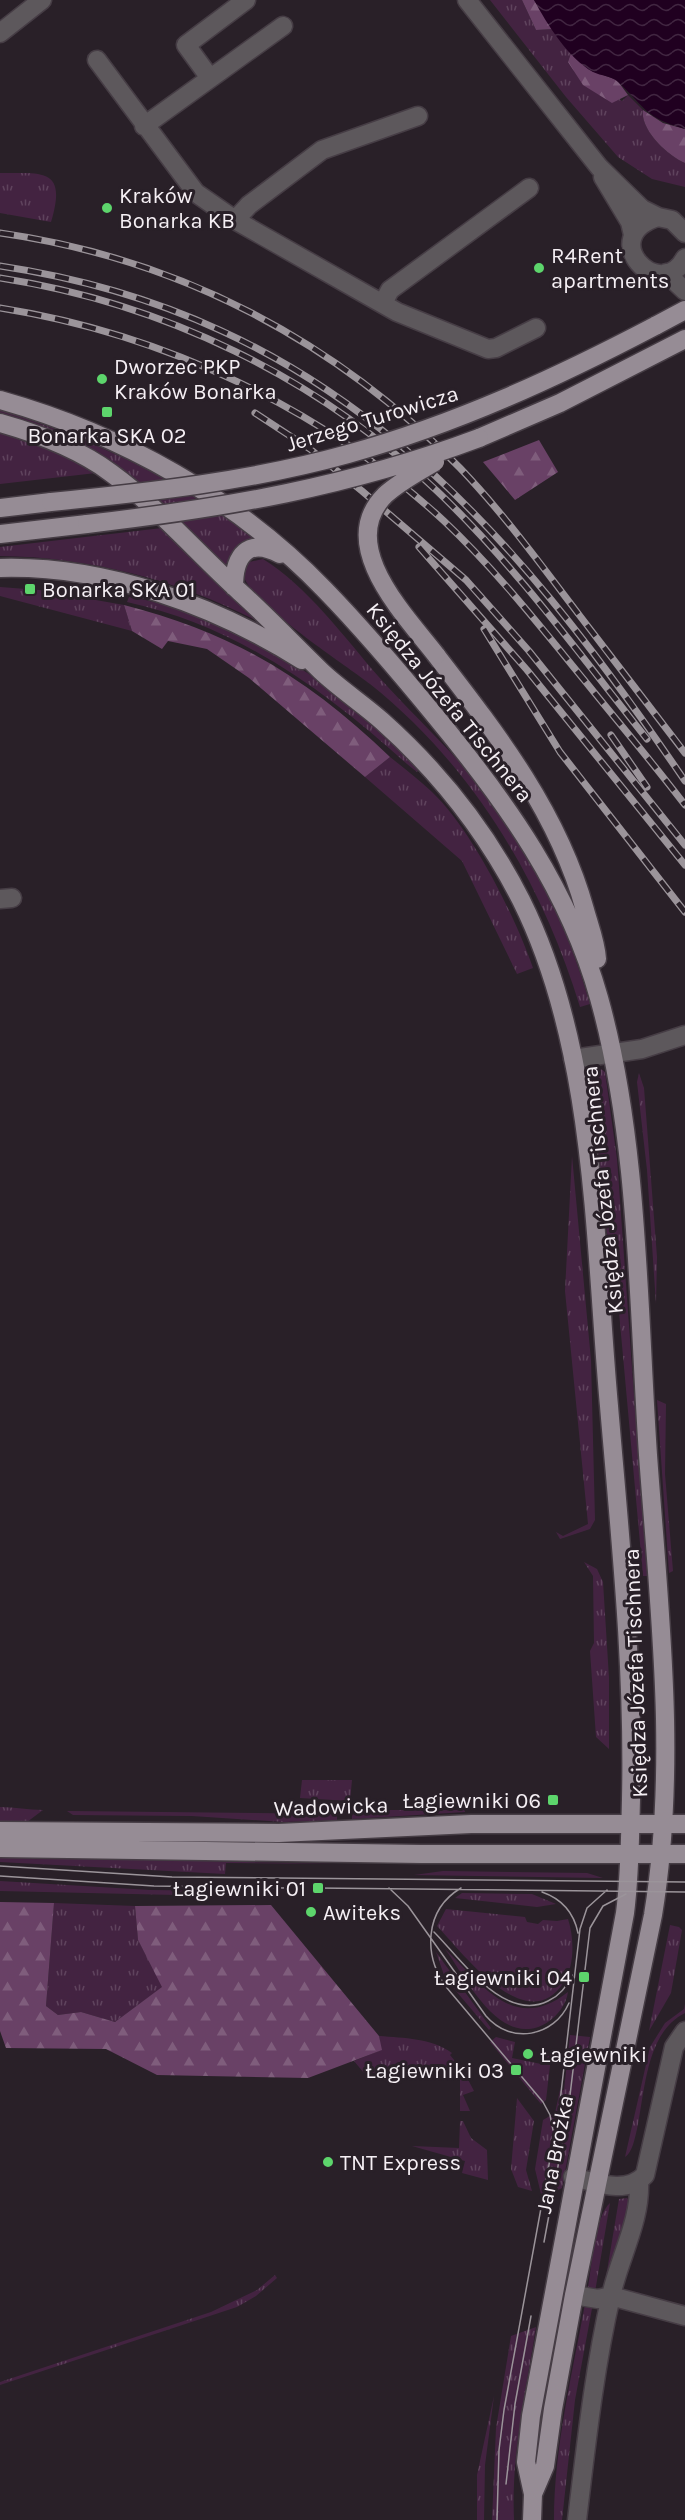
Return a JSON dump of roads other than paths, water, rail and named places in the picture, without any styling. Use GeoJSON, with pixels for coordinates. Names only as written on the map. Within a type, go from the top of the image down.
{"type":"FeatureCollection","features":[{"type":"Feature","properties":{"kind":"main road","name":"Jerzego Turowicza"},"geometry":{"type":"LineString","coordinates":[[0,508],[167,489],[250,476],[377,446],[513,397],[685,310]]}},
{"type":"Feature","properties":{"kind":"main road"},"geometry":{"type":"LineString","coordinates":[[0,534],[234,505],[308,491],[385,470],[479,438],[560,403],[685,339]]}},
{"type":"Feature","properties":{"kind":"main road","name":"Księdza Józefa Tischnera"},"geometry":{"type":"LineString","coordinates":[[0,400],[43,412],[130,448],[171,471],[243,519],[295,562],[322,586],[386,657],[498,795],[541,860],[562,899],[580,941],[599,996],[613,1054],[631,1192],[659,1609],[663,1823]]}},
{"type":"Feature","properties":{"kind":"main road","name":"Księdza Józefa Tischnera"},"geometry":{"type":"LineString","coordinates":[[0,423],[30,432],[78,452],[112,473],[283,631],[324,674],[385,723],[431,769],[488,845],[520,899],[542,952],[561,1008],[573,1059],[585,1134],[623,1568],[631,1707],[630,1822]]}},
{"type":"Feature","properties":{"kind":"main road"},"geometry":{"type":"LineString","coordinates":[[479,438],[414,474],[387,494],[372,518],[368,536],[370,556],[380,578],[488,722],[536,793],[556,830],[578,887],[596,952],[599,996]]}},
{"type":"Feature","properties":{"kind":"main road"},"geometry":{"type":"LineString","coordinates":[[234,587],[237,562],[254,547],[265,546],[295,562]]}},
{"type":"Feature","properties":{"kind":"main road"},"geometry":{"type":"LineString","coordinates":[[0,567],[72,573],[149,590],[188,603],[258,634],[324,674]]}},
{"type":"Feature","properties":{"kind":"main road","name":"Wadowicka"},"geometry":{"type":"LineString","coordinates":[[0,1831],[279,1833],[471,1824],[630,1822],[685,1824]]}},
{"type":"Feature","properties":{"kind":"main road","name":"Jana Brożka"},"geometry":{"type":"LineString","coordinates":[[532,2520],[533,2494],[526,2462],[531,2416],[573,2177],[625,1913],[630,1822]]}},
{"type":"Feature","properties":{"kind":"main road","name":"Jana Brożka"},"geometry":{"type":"LineString","coordinates":[[533,2494],[545,2466],[574,2295],[653,1915],[662,1854],[663,1823]]}},
{"type":"Feature","properties":{"kind":"main road","name":"Wadowicka"},"geometry":{"type":"LineString","coordinates":[[0,1848],[421,1854],[685,1854]]}},
{"type":"Feature","properties":{"kind":"street"},"geometry":{"type":"LineString","coordinates":[[0,33],[42,0]]}},
{"type":"Feature","properties":{"kind":"street"},"geometry":{"type":"LineString","coordinates":[[210,78],[186,45],[246,0]]}},
{"type":"Feature","properties":{"kind":"street"},"geometry":{"type":"LineString","coordinates":[[467,0],[599,167],[630,222],[633,235],[631,245],[637,262],[651,273],[666,273],[678,267],[685,258]]}},
{"type":"Feature","properties":{"kind":"street"},"geometry":{"type":"LineString","coordinates":[[144,126],[283,26]]}},
{"type":"Feature","properties":{"kind":"street"},"geometry":{"type":"LineString","coordinates":[[97,60],[196,193],[235,220],[383,303],[488,349],[495,348],[536,328]]}},
{"type":"Feature","properties":{"kind":"street"},"geometry":{"type":"LineString","coordinates":[[235,220],[249,205],[322,150],[418,116]]}},
{"type":"Feature","properties":{"kind":"street"},"geometry":{"type":"LineString","coordinates":[[599,167],[616,181],[642,209],[675,222]]}},
{"type":"Feature","properties":{"kind":"street"},"geometry":{"type":"LineString","coordinates":[[383,303],[390,290],[530,188]]}},
{"type":"Feature","properties":{"kind":"street"},"geometry":{"type":"LineString","coordinates":[[633,235],[645,221],[675,222]]}},
{"type":"Feature","properties":{"kind":"street"},"geometry":{"type":"LineString","coordinates":[[666,273],[685,291]]}},
{"type":"Feature","properties":{"kind":"street"},"geometry":{"type":"LineString","coordinates":[[573,1059],[642,1049],[685,1035]]}},
{"type":"Feature","properties":{"kind":"street"},"geometry":{"type":"LineString","coordinates":[[573,2177],[623,2187],[639,2181],[647,2169],[674,2048],[685,2031]]}},
{"type":"Feature","properties":{"kind":"street"},"geometry":{"type":"LineString","coordinates":[[577,2520],[592,2402],[611,2296],[640,2201],[639,2181]]}},
{"type":"Feature","properties":{"kind":"street"},"geometry":{"type":"LineString","coordinates":[[574,2295],[598,2299],[611,2296],[685,2316]]}},
{"type":"Feature","properties":{"kind":"water"},"geometry":{"type":"Polygon","coordinates":[[[534,0],[685,0],[685,129],[653,116],[616,80],[593,72],[584,66],[559,40],[534,0]]]}},
{"type":"Feature","properties":{"kind":"tram line"},"geometry":{"type":"LineString","coordinates":[[0,1866],[172,1877],[685,1882]]}},
{"type":"Feature","properties":{"kind":"tram line"},"geometry":{"type":"LineString","coordinates":[[0,1876],[154,1886],[285,1888]]}},
{"type":"Feature","properties":{"kind":"tram line"},"geometry":{"type":"LineString","coordinates":[[315,1888],[685,1892]]}},
{"type":"Feature","properties":{"kind":"tram line"},"geometry":{"type":"LineString","coordinates":[[389,1888],[408,1906],[486,2016],[496,2025],[519,2034],[543,2030],[562,2015],[569,2003]]}},
{"type":"Feature","properties":{"kind":"tram line"},"geometry":{"type":"LineString","coordinates":[[461,1888],[449,1897],[440,1908],[434,1921],[431,1934],[434,1962],[447,1988],[543,2102],[550,2115],[553,2130]]}},
{"type":"Feature","properties":{"kind":"tram line"},"geometry":{"type":"LineString","coordinates":[[497,2520],[499,2450],[504,2410],[559,2110],[580,1929],[587,1908],[607,1890]]}},
{"type":"Feature","properties":{"kind":"tram line"},"geometry":{"type":"LineString","coordinates":[[542,1892],[556,1899],[566,1908],[574,1919],[578,1933]]}},
{"type":"Feature","properties":{"kind":"tram line"},"geometry":{"type":"LineString","coordinates":[[544,2242],[568,2112],[590,1928],[603,1906],[626,1894]]}},
{"type":"Feature","properties":{"kind":"tram line"},"geometry":{"type":"LineString","coordinates":[[434,1932],[485,1985],[515,2003],[532,2005],[548,2001],[562,1991],[572,1975]]}},
{"type":"Feature","properties":{"kind":"tram line"},"geometry":{"type":"LineString","coordinates":[[506,2484],[515,2404],[531,2316]]}},
{"type":"Feature","properties":{"kind":"railway"},"geometry":{"type":"LineString","coordinates":[[0,233],[65,245],[129,262],[190,285],[250,312],[306,344],[360,381],[412,422],[460,468],[492,504],[537,559],[685,753]]}},
{"type":"Feature","properties":{"kind":"railway"},"geometry":{"type":"LineString","coordinates":[[0,266],[117,292],[221,331],[315,382],[400,444],[477,517],[550,598],[618,686],[685,781]]}},
{"type":"Feature","properties":{"kind":"railway"},"geometry":{"type":"LineString","coordinates":[[0,278],[61,290],[120,306],[178,326],[235,351],[289,380],[341,413],[390,450],[466,519],[546,611],[647,739]]}},
{"type":"Feature","properties":{"kind":"railway"},"geometry":{"type":"LineString","coordinates":[[0,308],[61,320],[121,336],[180,357],[238,382],[293,411],[346,444],[397,480],[444,521],[500,579],[685,805]]}},
{"type":"Feature","properties":{"kind":"railway"},"geometry":{"type":"LineString","coordinates":[[255,413],[310,449],[466,580],[529,651],[685,845]]}},
{"type":"Feature","properties":{"kind":"railway"},"geometry":{"type":"LineString","coordinates":[[419,547],[527,670],[685,865]]}},
{"type":"Feature","properties":{"kind":"railway"},"geometry":{"type":"LineString","coordinates":[[484,629],[560,752],[685,912]]}},
{"type":"Feature","properties":{"kind":"railway"},"geometry":{"type":"LineString","coordinates":[[611,735],[647,787]]}},
{"type":"Feature","properties":{"kind":"place","name":"Kraków Bonarka KB"},"geometry":{"type":"Point","coordinates":[107,208]}},
{"type":"Feature","properties":{"kind":"place","name":"R4Rent apartments"},"geometry":{"type":"Point","coordinates":[539,268]}},
{"type":"Feature","properties":{"kind":"place","name":"Dworzec PKP Kraków Bonarka"},"geometry":{"type":"Point","coordinates":[102,379]}},
{"type":"Feature","properties":{"kind":"place","name":"Bonarka SKA 02"},"geometry":{"type":"Point","coordinates":[107,412]}},
{"type":"Feature","properties":{"kind":"place","name":"Bonarka SKA 01"},"geometry":{"type":"Point","coordinates":[30,589]}},
{"type":"Feature","properties":{"kind":"place","name":"Łagiewniki 06"},"geometry":{"type":"Point","coordinates":[553,1800]}},
{"type":"Feature","properties":{"kind":"place","name":"Łagiewniki 01"},"geometry":{"type":"Point","coordinates":[318,1888]}},
{"type":"Feature","properties":{"kind":"place","name":"Awiteks"},"geometry":{"type":"Point","coordinates":[311,1912]}},
{"type":"Feature","properties":{"kind":"place","name":"Łagiewniki 04"},"geometry":{"type":"Point","coordinates":[584,1977]}},
{"type":"Feature","properties":{"kind":"place","name":"Łagiewniki"},"geometry":{"type":"Point","coordinates":[528,2054]}},
{"type":"Feature","properties":{"kind":"place","name":"Łagiewniki 03"},"geometry":{"type":"Point","coordinates":[516,2070]}},
{"type":"Feature","properties":{"kind":"place","name":"TNT Express"},"geometry":{"type":"Point","coordinates":[328,2162]}}]}
